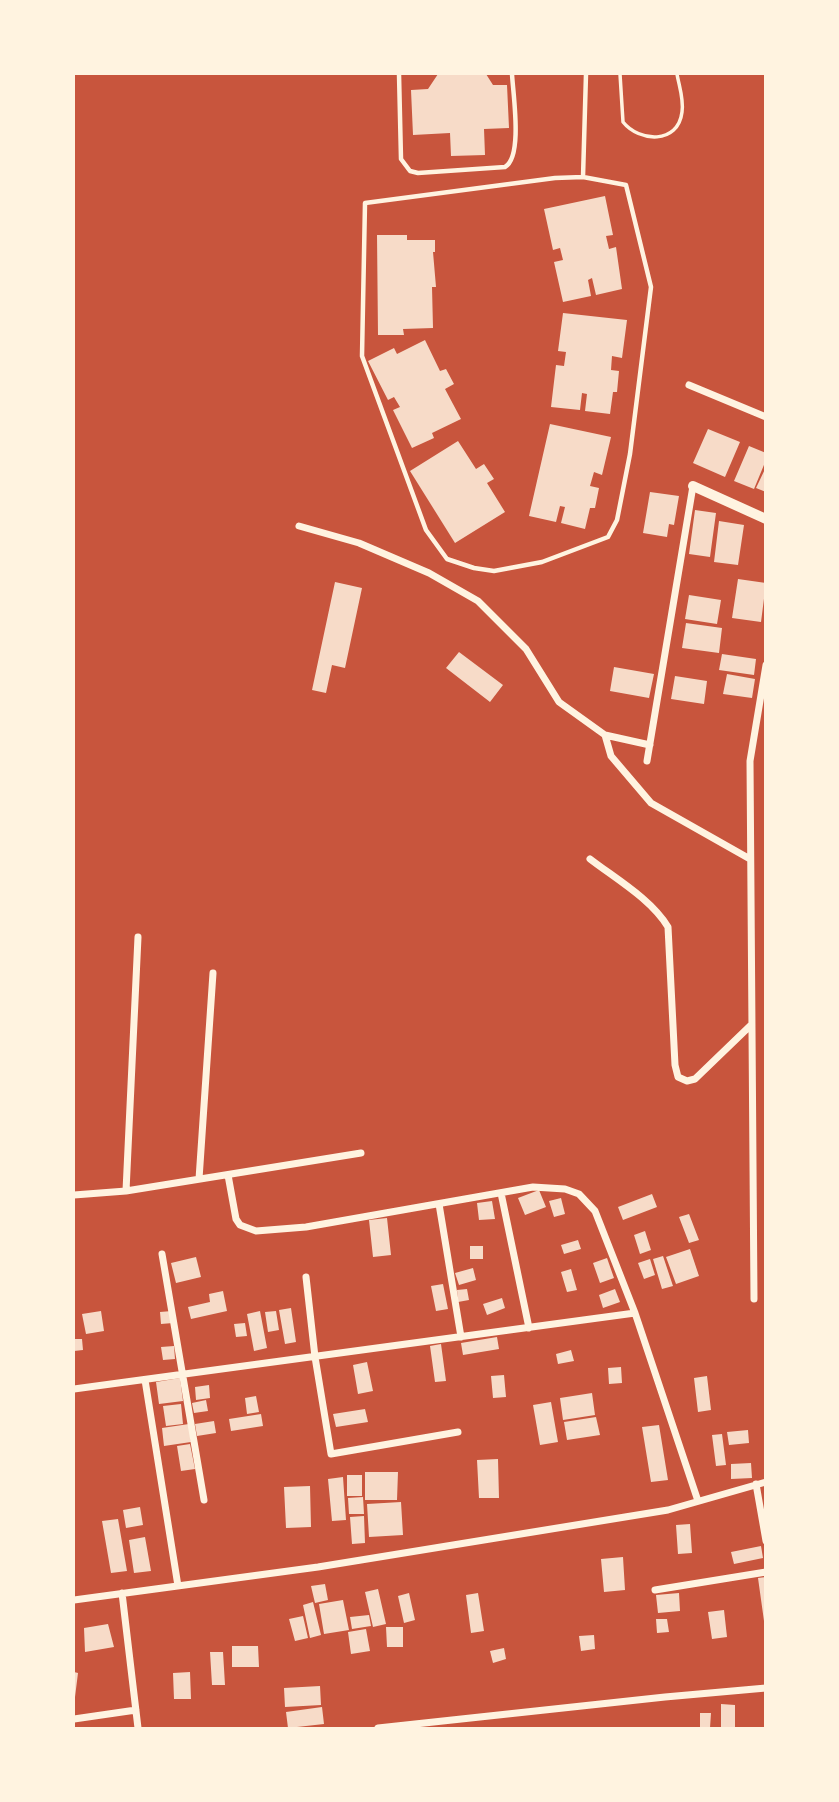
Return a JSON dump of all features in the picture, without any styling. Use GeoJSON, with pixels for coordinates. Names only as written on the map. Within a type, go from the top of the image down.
{"type":"FeatureCollection","features":[{"type":"Feature","properties":{"kind":"street"},"geometry":{"type":"LineString","coordinates":[[689,385],[765,417]]}},
{"type":"Feature","properties":{"kind":"street"},"geometry":{"type":"LineString","coordinates":[[648,761],[693,486],[765,519]]}},
{"type":"Feature","properties":{"kind":"street"},"geometry":{"type":"LineString","coordinates":[[299,526],[359,543],[429,573],[478,601],[526,649],[559,702],[605,735],[650,745]]}},
{"type":"Feature","properties":{"kind":"street"},"geometry":{"type":"LineString","coordinates":[[754,1299],[750,761],[765,665]]}},
{"type":"Feature","properties":{"kind":"street"},"geometry":{"type":"LineString","coordinates":[[605,735],[611,756],[651,803],[750,859]]}},
{"type":"Feature","properties":{"kind":"street"},"geometry":{"type":"LineString","coordinates":[[590,859],[663,917],[668,927],[675,1065],[678,1077],[687,1081],[695,1079],[751,1025]]}},
{"type":"Feature","properties":{"kind":"street"},"geometry":{"type":"LineString","coordinates":[[126,1191],[138,937]]}},
{"type":"Feature","properties":{"kind":"street"},"geometry":{"type":"LineString","coordinates":[[200,1179],[213,973]]}},
{"type":"Feature","properties":{"kind":"street"},"geometry":{"type":"LineString","coordinates":[[74,1195],[126,1191],[362,1153]]}},
{"type":"Feature","properties":{"kind":"street"},"geometry":{"type":"LineString","coordinates":[[228,1175],[236,1219],[240,1225],[256,1231],[306,1227],[551,1186],[579,1194],[595,1211],[635,1313],[698,1502]]}},
{"type":"Feature","properties":{"kind":"street"},"geometry":{"type":"LineString","coordinates":[[501,1193],[529,1328]]}},
{"type":"Feature","properties":{"kind":"street"},"geometry":{"type":"LineString","coordinates":[[439,1203],[461,1337]]}},
{"type":"Feature","properties":{"kind":"street"},"geometry":{"type":"LineString","coordinates":[[162,1254],[204,1500]]}},
{"type":"Feature","properties":{"kind":"street"},"geometry":{"type":"LineString","coordinates":[[306,1277],[315,1357],[331,1454],[458,1432]]}},
{"type":"Feature","properties":{"kind":"street"},"geometry":{"type":"LineString","coordinates":[[74,1389],[635,1313]]}},
{"type":"Feature","properties":{"kind":"street"},"geometry":{"type":"LineString","coordinates":[[145,1380],[178,1586]]}},
{"type":"Feature","properties":{"kind":"street"},"geometry":{"type":"LineString","coordinates":[[74,1600],[318,1567],[655,1513],[765,1482]]}},
{"type":"Feature","properties":{"kind":"street"},"geometry":{"type":"LineString","coordinates":[[756,1484],[765,1541]]}},
{"type":"Feature","properties":{"kind":"street"},"geometry":{"type":"LineString","coordinates":[[655,1590],[765,1572]]}},
{"type":"Feature","properties":{"kind":"street"},"geometry":{"type":"LineString","coordinates":[[122,1593],[138,1728]]}},
{"type":"Feature","properties":{"kind":"street"},"geometry":{"type":"LineString","coordinates":[[377,1728],[765,1688]]}},
{"type":"Feature","properties":{"kind":"street"},"geometry":{"type":"LineString","coordinates":[[74,1719],[136,1710]]}},
{"type":"Feature","properties":{"kind":"lane"},"geometry":{"type":"LineString","coordinates":[[399,74],[401,159],[410,171],[418,173],[505,167],[510,164],[516,151],[512,74]]}},
{"type":"Feature","properties":{"kind":"lane"},"geometry":{"type":"LineString","coordinates":[[583,177],[586,74]]}},
{"type":"Feature","properties":{"kind":"lane"},"geometry":{"type":"LineString","coordinates":[[583,177],[626,185],[651,287],[630,454],[617,520],[608,537],[542,562],[494,571],[474,568],[447,559],[426,530],[362,356],[365,203],[555,178],[583,177]]}},
{"type":"Feature","properties":{"kind":"path"},"geometry":{"type":"LineString","coordinates":[[620,74],[623,122],[637,135],[657,138],[667,135],[680,123],[682,93],[677,74]]}},
{"type":"Feature","properties":{"kind":"building"},"geometry":{"type":"Polygon","coordinates":[[[438,74],[486,74],[493,85],[507,85],[509,128],[484,129],[485,155],[451,156],[450,133],[413,135],[411,90],[428,89],[438,74]]]}},
{"type":"Feature","properties":{"kind":"building"},"geometry":{"type":"Polygon","coordinates":[[[605,196],[613,235],[606,236],[609,249],[616,247],[622,289],[596,295],[592,278],[588,280],[591,296],[563,302],[554,262],[563,260],[560,248],[553,250],[544,209],[605,196]]]}},
{"type":"Feature","properties":{"kind":"building"},"geometry":{"type":"Polygon","coordinates":[[[377,235],[407,235],[407,240],[435,240],[433,328],[403,329],[404,335],[378,335],[377,235]]]}},
{"type":"Feature","properties":{"kind":"building"},"geometry":{"type":"Polygon","coordinates":[[[563,313],[627,320],[622,358],[612,356],[611,370],[619,371],[617,392],[613,392],[610,414],[585,411],[587,394],[582,393],[580,410],[551,407],[556,365],[564,366],[566,352],[558,351],[563,313]]]}},
{"type":"Feature","properties":{"kind":"building"},"geometry":{"type":"Polygon","coordinates":[[[425,340],[440,371],[446,369],[454,384],[445,389],[461,419],[432,433],[434,438],[412,448],[393,410],[400,407],[394,397],[388,400],[368,361],[394,348],[397,354],[425,340]]]}},
{"type":"Feature","properties":{"kind":"building"},"geometry":{"type":"Polygon","coordinates":[[[550,424],[611,437],[602,475],[594,472],[590,486],[599,488],[595,508],[590,508],[585,529],[561,523],[565,507],[560,506],[556,522],[529,516],[550,424]]]}},
{"type":"Feature","properties":{"kind":"building"},"geometry":{"type":"Polygon","coordinates":[[[708,429],[740,442],[725,477],[693,463],[708,429]]]}},
{"type":"Feature","properties":{"kind":"building"},"geometry":{"type":"Polygon","coordinates":[[[458,441],[476,469],[484,464],[494,479],[487,483],[505,512],[455,543],[410,471],[458,441]]]}},
{"type":"Feature","properties":{"kind":"building"},"geometry":{"type":"Polygon","coordinates":[[[749,446],[766,453],[766,460],[754,489],[734,481],[749,446]]]}},
{"type":"Feature","properties":{"kind":"building"},"geometry":{"type":"Polygon","coordinates":[[[766,467],[766,492],[756,488],[766,467]]]}},
{"type":"Feature","properties":{"kind":"building"},"geometry":{"type":"Polygon","coordinates":[[[650,492],[679,496],[674,525],[669,524],[667,537],[643,533],[650,492]]]}},
{"type":"Feature","properties":{"kind":"building"},"geometry":{"type":"Polygon","coordinates":[[[695,510],[716,513],[710,557],[689,554],[695,510]]]}},
{"type":"Feature","properties":{"kind":"building"},"geometry":{"type":"Polygon","coordinates":[[[719,521],[744,525],[738,565],[714,562],[719,521]]]}},
{"type":"Feature","properties":{"kind":"building"},"geometry":{"type":"Polygon","coordinates":[[[738,579],[766,583],[761,622],[732,618],[738,579]]]}},
{"type":"Feature","properties":{"kind":"building"},"geometry":{"type":"Polygon","coordinates":[[[335,582],[362,588],[345,668],[332,665],[326,693],[312,690],[335,582]]]}},
{"type":"Feature","properties":{"kind":"building"},"geometry":{"type":"Polygon","coordinates":[[[689,595],[721,600],[717,624],[685,619],[689,595]]]}},
{"type":"Feature","properties":{"kind":"building"},"geometry":{"type":"Polygon","coordinates":[[[686,623],[722,628],[719,653],[682,648],[686,623]]]}},
{"type":"Feature","properties":{"kind":"building"},"geometry":{"type":"Polygon","coordinates":[[[459,652],[503,685],[490,702],[446,668],[459,652]]]}},
{"type":"Feature","properties":{"kind":"building"},"geometry":{"type":"Polygon","coordinates":[[[722,654],[756,659],[754,675],[719,670],[722,654]]]}},
{"type":"Feature","properties":{"kind":"building"},"geometry":{"type":"Polygon","coordinates":[[[614,667],[654,674],[649,698],[610,691],[614,667]]]}},
{"type":"Feature","properties":{"kind":"building"},"geometry":{"type":"Polygon","coordinates":[[[727,674],[755,679],[752,698],[723,694],[727,674]]]}},
{"type":"Feature","properties":{"kind":"building"},"geometry":{"type":"Polygon","coordinates":[[[675,676],[707,681],[704,704],[671,699],[675,676]]]}},
{"type":"Feature","properties":{"kind":"building"},"geometry":{"type":"Polygon","coordinates":[[[539,1190],[546,1207],[525,1215],[518,1198],[539,1190]]]}},
{"type":"Feature","properties":{"kind":"building"},"geometry":{"type":"Polygon","coordinates":[[[652,1194],[657,1207],[623,1220],[618,1207],[652,1194]]]}},
{"type":"Feature","properties":{"kind":"building"},"geometry":{"type":"Polygon","coordinates":[[[561,1198],[565,1214],[554,1217],[549,1201],[561,1198]]]}},
{"type":"Feature","properties":{"kind":"building"},"geometry":{"type":"Polygon","coordinates":[[[492,1201],[495,1219],[479,1220],[477,1203],[492,1201]]]}},
{"type":"Feature","properties":{"kind":"building"},"geometry":{"type":"Polygon","coordinates":[[[689,1214],[699,1240],[689,1243],[679,1217],[689,1214]]]}},
{"type":"Feature","properties":{"kind":"building"},"geometry":{"type":"Polygon","coordinates":[[[387,1218],[391,1255],[373,1257],[369,1220],[387,1218]]]}},
{"type":"Feature","properties":{"kind":"building"},"geometry":{"type":"Polygon","coordinates":[[[645,1231],[651,1250],[640,1254],[634,1235],[645,1231]]]}},
{"type":"Feature","properties":{"kind":"building"},"geometry":{"type":"Polygon","coordinates":[[[578,1240],[581,1249],[564,1254],[561,1245],[578,1240]]]}},
{"type":"Feature","properties":{"kind":"building"},"geometry":{"type":"Polygon","coordinates":[[[470,1246],[483,1246],[483,1259],[470,1259],[470,1246]]]}},
{"type":"Feature","properties":{"kind":"building"},"geometry":{"type":"Polygon","coordinates":[[[690,1249],[699,1276],[676,1284],[666,1257],[690,1249]]]}},
{"type":"Feature","properties":{"kind":"building"},"geometry":{"type":"Polygon","coordinates":[[[663,1256],[673,1286],[662,1289],[653,1259],[663,1256]]]}},
{"type":"Feature","properties":{"kind":"building"},"geometry":{"type":"Polygon","coordinates":[[[196,1257],[201,1277],[176,1283],[171,1263],[196,1257]]]}},
{"type":"Feature","properties":{"kind":"building"},"geometry":{"type":"Polygon","coordinates":[[[607,1258],[614,1278],[600,1283],[593,1263],[607,1258]]]}},
{"type":"Feature","properties":{"kind":"building"},"geometry":{"type":"Polygon","coordinates":[[[650,1259],[655,1275],[644,1279],[638,1263],[650,1259]]]}},
{"type":"Feature","properties":{"kind":"building"},"geometry":{"type":"Polygon","coordinates":[[[473,1268],[476,1280],[459,1285],[455,1273],[473,1268]]]}},
{"type":"Feature","properties":{"kind":"building"},"geometry":{"type":"Polygon","coordinates":[[[571,1269],[577,1290],[567,1292],[561,1272],[571,1269]]]}},
{"type":"Feature","properties":{"kind":"building"},"geometry":{"type":"Polygon","coordinates":[[[443,1284],[448,1309],[436,1311],[431,1286],[443,1284]]]}},
{"type":"Feature","properties":{"kind":"building"},"geometry":{"type":"Polygon","coordinates":[[[467,1289],[469,1300],[458,1302],[457,1290],[467,1289]]]}},
{"type":"Feature","properties":{"kind":"building"},"geometry":{"type":"Polygon","coordinates":[[[615,1289],[620,1302],[603,1308],[599,1295],[615,1289]]]}},
{"type":"Feature","properties":{"kind":"building"},"geometry":{"type":"Polygon","coordinates":[[[223,1291],[227,1311],[191,1319],[188,1307],[210,1302],[209,1294],[223,1291]]]}},
{"type":"Feature","properties":{"kind":"building"},"geometry":{"type":"Polygon","coordinates":[[[502,1298],[505,1308],[487,1315],[483,1304],[502,1298]]]}},
{"type":"Feature","properties":{"kind":"building"},"geometry":{"type":"Polygon","coordinates":[[[291,1308],[296,1342],[285,1344],[279,1310],[291,1308]]]}},
{"type":"Feature","properties":{"kind":"building"},"geometry":{"type":"Polygon","coordinates":[[[101,1311],[104,1331],[86,1334],[82,1314],[101,1311]]]}},
{"type":"Feature","properties":{"kind":"building"},"geometry":{"type":"Polygon","coordinates":[[[172,1311],[173,1323],[161,1324],[160,1312],[172,1311]]]}},
{"type":"Feature","properties":{"kind":"building"},"geometry":{"type":"Polygon","coordinates":[[[260,1311],[267,1348],[254,1351],[247,1314],[260,1311]]]}},
{"type":"Feature","properties":{"kind":"building"},"geometry":{"type":"Polygon","coordinates":[[[276,1311],[279,1330],[268,1332],[265,1312],[276,1311]]]}},
{"type":"Feature","properties":{"kind":"building"},"geometry":{"type":"Polygon","coordinates":[[[245,1323],[247,1336],[236,1337],[234,1324],[245,1323]]]}},
{"type":"Feature","properties":{"kind":"building"},"geometry":{"type":"Polygon","coordinates":[[[497,1337],[499,1349],[463,1355],[461,1343],[497,1337]]]}},
{"type":"Feature","properties":{"kind":"building"},"geometry":{"type":"Polygon","coordinates":[[[74,1339],[82,1339],[83,1350],[74,1351],[74,1339]]]}},
{"type":"Feature","properties":{"kind":"building"},"geometry":{"type":"Polygon","coordinates":[[[441,1344],[446,1381],[435,1382],[430,1346],[441,1344]]]}},
{"type":"Feature","properties":{"kind":"building"},"geometry":{"type":"Polygon","coordinates":[[[174,1346],[175,1359],[163,1360],[161,1347],[174,1346]]]}},
{"type":"Feature","properties":{"kind":"building"},"geometry":{"type":"Polygon","coordinates":[[[571,1350],[574,1361],[558,1364],[556,1354],[571,1350]]]}},
{"type":"Feature","properties":{"kind":"building"},"geometry":{"type":"Polygon","coordinates":[[[367,1362],[373,1391],[358,1394],[353,1365],[367,1362]]]}},
{"type":"Feature","properties":{"kind":"building"},"geometry":{"type":"Polygon","coordinates":[[[621,1367],[622,1383],[609,1384],[608,1368],[621,1367]]]}},
{"type":"Feature","properties":{"kind":"building"},"geometry":{"type":"Polygon","coordinates":[[[504,1375],[506,1397],[493,1398],[491,1376],[504,1375]]]}},
{"type":"Feature","properties":{"kind":"building"},"geometry":{"type":"Polygon","coordinates":[[[707,1376],[711,1410],[698,1412],[694,1378],[707,1376]]]}},
{"type":"Feature","properties":{"kind":"building"},"geometry":{"type":"Polygon","coordinates":[[[180,1378],[183,1401],[159,1404],[156,1382],[180,1378]]]}},
{"type":"Feature","properties":{"kind":"building"},"geometry":{"type":"Polygon","coordinates":[[[209,1385],[210,1398],[196,1400],[195,1387],[209,1385]]]}},
{"type":"Feature","properties":{"kind":"building"},"geometry":{"type":"Polygon","coordinates":[[[592,1393],[595,1415],[563,1420],[560,1398],[592,1393]]]}},
{"type":"Feature","properties":{"kind":"building"},"geometry":{"type":"Polygon","coordinates":[[[256,1396],[259,1412],[247,1414],[245,1398],[256,1396]]]}},
{"type":"Feature","properties":{"kind":"building"},"geometry":{"type":"Polygon","coordinates":[[[206,1400],[208,1411],[194,1413],[192,1403],[206,1400]]]}},
{"type":"Feature","properties":{"kind":"building"},"geometry":{"type":"Polygon","coordinates":[[[551,1402],[558,1442],[540,1445],[533,1405],[551,1402]]]}},
{"type":"Feature","properties":{"kind":"building"},"geometry":{"type":"Polygon","coordinates":[[[181,1404],[183,1424],[166,1426],[163,1406],[181,1404]]]}},
{"type":"Feature","properties":{"kind":"building"},"geometry":{"type":"Polygon","coordinates":[[[365,1409],[368,1422],[336,1427],[333,1414],[365,1409]]]}},
{"type":"Feature","properties":{"kind":"building"},"geometry":{"type":"Polygon","coordinates":[[[261,1414],[263,1426],[231,1431],[229,1419],[261,1414]]]}},
{"type":"Feature","properties":{"kind":"building"},"geometry":{"type":"Polygon","coordinates":[[[596,1417],[600,1435],[567,1440],[564,1422],[596,1417]]]}},
{"type":"Feature","properties":{"kind":"building"},"geometry":{"type":"Polygon","coordinates":[[[214,1421],[216,1433],[197,1436],[195,1424],[214,1421]]]}},
{"type":"Feature","properties":{"kind":"building"},"geometry":{"type":"Polygon","coordinates":[[[189,1424],[191,1442],[164,1446],[162,1428],[189,1424]]]}},
{"type":"Feature","properties":{"kind":"building"},"geometry":{"type":"Polygon","coordinates":[[[659,1425],[668,1480],[651,1482],[642,1427],[659,1425]]]}},
{"type":"Feature","properties":{"kind":"building"},"geometry":{"type":"Polygon","coordinates":[[[748,1430],[749,1443],[729,1445],[727,1432],[748,1430]]]}},
{"type":"Feature","properties":{"kind":"building"},"geometry":{"type":"Polygon","coordinates":[[[722,1434],[726,1465],[716,1466],[712,1435],[722,1434]]]}},
{"type":"Feature","properties":{"kind":"building"},"geometry":{"type":"Polygon","coordinates":[[[190,1444],[195,1469],[181,1471],[177,1446],[190,1444]]]}},
{"type":"Feature","properties":{"kind":"building"},"geometry":{"type":"Polygon","coordinates":[[[498,1459],[499,1498],[479,1498],[477,1460],[498,1459]]]}},
{"type":"Feature","properties":{"kind":"building"},"geometry":{"type":"Polygon","coordinates":[[[751,1463],[752,1478],[731,1479],[731,1464],[751,1463]]]}},
{"type":"Feature","properties":{"kind":"building"},"geometry":{"type":"Polygon","coordinates":[[[365,1472],[398,1472],[397,1500],[365,1500],[365,1472]]]}},
{"type":"Feature","properties":{"kind":"building"},"geometry":{"type":"Polygon","coordinates":[[[347,1475],[362,1475],[362,1496],[347,1496],[347,1475]]]}},
{"type":"Feature","properties":{"kind":"building"},"geometry":{"type":"Polygon","coordinates":[[[343,1477],[346,1520],[332,1521],[328,1479],[343,1477]]]}},
{"type":"Feature","properties":{"kind":"building"},"geometry":{"type":"Polygon","coordinates":[[[310,1486],[311,1527],[286,1528],[284,1487],[310,1486]]]}},
{"type":"Feature","properties":{"kind":"building"},"geometry":{"type":"Polygon","coordinates":[[[363,1497],[364,1514],[349,1514],[348,1498],[363,1497]]]}},
{"type":"Feature","properties":{"kind":"building"},"geometry":{"type":"Polygon","coordinates":[[[401,1502],[403,1535],[369,1537],[367,1504],[401,1502]]]}},
{"type":"Feature","properties":{"kind":"building"},"geometry":{"type":"Polygon","coordinates":[[[140,1507],[143,1525],[126,1528],[123,1510],[140,1507]]]}},
{"type":"Feature","properties":{"kind":"building"},"geometry":{"type":"Polygon","coordinates":[[[364,1516],[365,1543],[352,1544],[350,1517],[364,1516]]]}},
{"type":"Feature","properties":{"kind":"building"},"geometry":{"type":"Polygon","coordinates":[[[118,1519],[127,1571],[111,1573],[102,1521],[118,1519]]]}},
{"type":"Feature","properties":{"kind":"building"},"geometry":{"type":"Polygon","coordinates":[[[690,1524],[692,1553],[678,1554],[676,1525],[690,1524]]]}},
{"type":"Feature","properties":{"kind":"building"},"geometry":{"type":"Polygon","coordinates":[[[145,1537],[151,1571],[134,1573],[129,1540],[145,1537]]]}},
{"type":"Feature","properties":{"kind":"building"},"geometry":{"type":"Polygon","coordinates":[[[761,1546],[763,1558],[734,1564],[731,1552],[761,1546]]]}},
{"type":"Feature","properties":{"kind":"building"},"geometry":{"type":"Polygon","coordinates":[[[623,1557],[625,1590],[604,1592],[601,1559],[623,1557]]]}},
{"type":"Feature","properties":{"kind":"building"},"geometry":{"type":"Polygon","coordinates":[[[766,1577],[766,1621],[764,1621],[758,1578],[766,1577]]]}},
{"type":"Feature","properties":{"kind":"building"},"geometry":{"type":"Polygon","coordinates":[[[325,1584],[328,1600],[315,1603],[311,1586],[325,1584]]]}},
{"type":"Feature","properties":{"kind":"building"},"geometry":{"type":"Polygon","coordinates":[[[378,1589],[386,1624],[373,1627],[365,1592],[378,1589]]]}},
{"type":"Feature","properties":{"kind":"building"},"geometry":{"type":"Polygon","coordinates":[[[409,1593],[415,1620],[404,1623],[398,1596],[409,1593]]]}},
{"type":"Feature","properties":{"kind":"building"},"geometry":{"type":"Polygon","coordinates":[[[478,1593],[484,1631],[471,1633],[466,1595],[478,1593]]]}},
{"type":"Feature","properties":{"kind":"building"},"geometry":{"type":"Polygon","coordinates":[[[679,1593],[680,1611],[658,1613],[656,1595],[679,1593]]]}},
{"type":"Feature","properties":{"kind":"building"},"geometry":{"type":"Polygon","coordinates":[[[343,1600],[349,1630],[324,1634],[319,1604],[343,1600]]]}},
{"type":"Feature","properties":{"kind":"building"},"geometry":{"type":"Polygon","coordinates":[[[313,1602],[321,1635],[310,1638],[303,1605],[313,1602]]]}},
{"type":"Feature","properties":{"kind":"building"},"geometry":{"type":"Polygon","coordinates":[[[724,1610],[727,1637],[712,1639],[708,1612],[724,1610]]]}},
{"type":"Feature","properties":{"kind":"building"},"geometry":{"type":"Polygon","coordinates":[[[369,1615],[371,1626],[352,1629],[350,1617],[369,1615]]]}},
{"type":"Feature","properties":{"kind":"building"},"geometry":{"type":"Polygon","coordinates":[[[303,1616],[308,1638],[295,1641],[289,1619],[303,1616]]]}},
{"type":"Feature","properties":{"kind":"building"},"geometry":{"type":"Polygon","coordinates":[[[656,1619],[667,1619],[669,1632],[657,1633],[656,1619]]]}},
{"type":"Feature","properties":{"kind":"building"},"geometry":{"type":"Polygon","coordinates":[[[108,1624],[114,1647],[85,1652],[84,1628],[108,1624]]]}},
{"type":"Feature","properties":{"kind":"building"},"geometry":{"type":"Polygon","coordinates":[[[386,1627],[403,1627],[403,1647],[387,1647],[386,1627]]]}},
{"type":"Feature","properties":{"kind":"building"},"geometry":{"type":"Polygon","coordinates":[[[366,1629],[370,1651],[351,1654],[348,1632],[366,1629]]]}},
{"type":"Feature","properties":{"kind":"building"},"geometry":{"type":"Polygon","coordinates":[[[594,1635],[595,1649],[581,1651],[579,1636],[594,1635]]]}},
{"type":"Feature","properties":{"kind":"building"},"geometry":{"type":"Polygon","coordinates":[[[232,1646],[258,1646],[259,1667],[232,1667],[232,1646]]]}},
{"type":"Feature","properties":{"kind":"building"},"geometry":{"type":"Polygon","coordinates":[[[504,1648],[506,1659],[493,1663],[490,1651],[504,1648]]]}},
{"type":"Feature","properties":{"kind":"building"},"geometry":{"type":"Polygon","coordinates":[[[210,1652],[223,1652],[225,1685],[212,1685],[210,1652]]]}},
{"type":"Feature","properties":{"kind":"building"},"geometry":{"type":"Polygon","coordinates":[[[74,1672],[78,1673],[75,1697],[74,1697],[74,1672]]]}},
{"type":"Feature","properties":{"kind":"building"},"geometry":{"type":"Polygon","coordinates":[[[190,1672],[191,1699],[174,1699],[173,1673],[190,1672]]]}},
{"type":"Feature","properties":{"kind":"building"},"geometry":{"type":"Polygon","coordinates":[[[320,1686],[321,1705],[285,1707],[284,1688],[320,1686]]]}},
{"type":"Feature","properties":{"kind":"building"},"geometry":{"type":"Polygon","coordinates":[[[721,1704],[735,1705],[735,1728],[721,1728],[721,1704]]]}},
{"type":"Feature","properties":{"kind":"building"},"geometry":{"type":"Polygon","coordinates":[[[322,1707],[324,1724],[288,1728],[286,1712],[322,1707]]]}},
{"type":"Feature","properties":{"kind":"building"},"geometry":{"type":"Polygon","coordinates":[[[700,1713],[711,1713],[710,1728],[700,1728],[700,1713]]]}}]}
